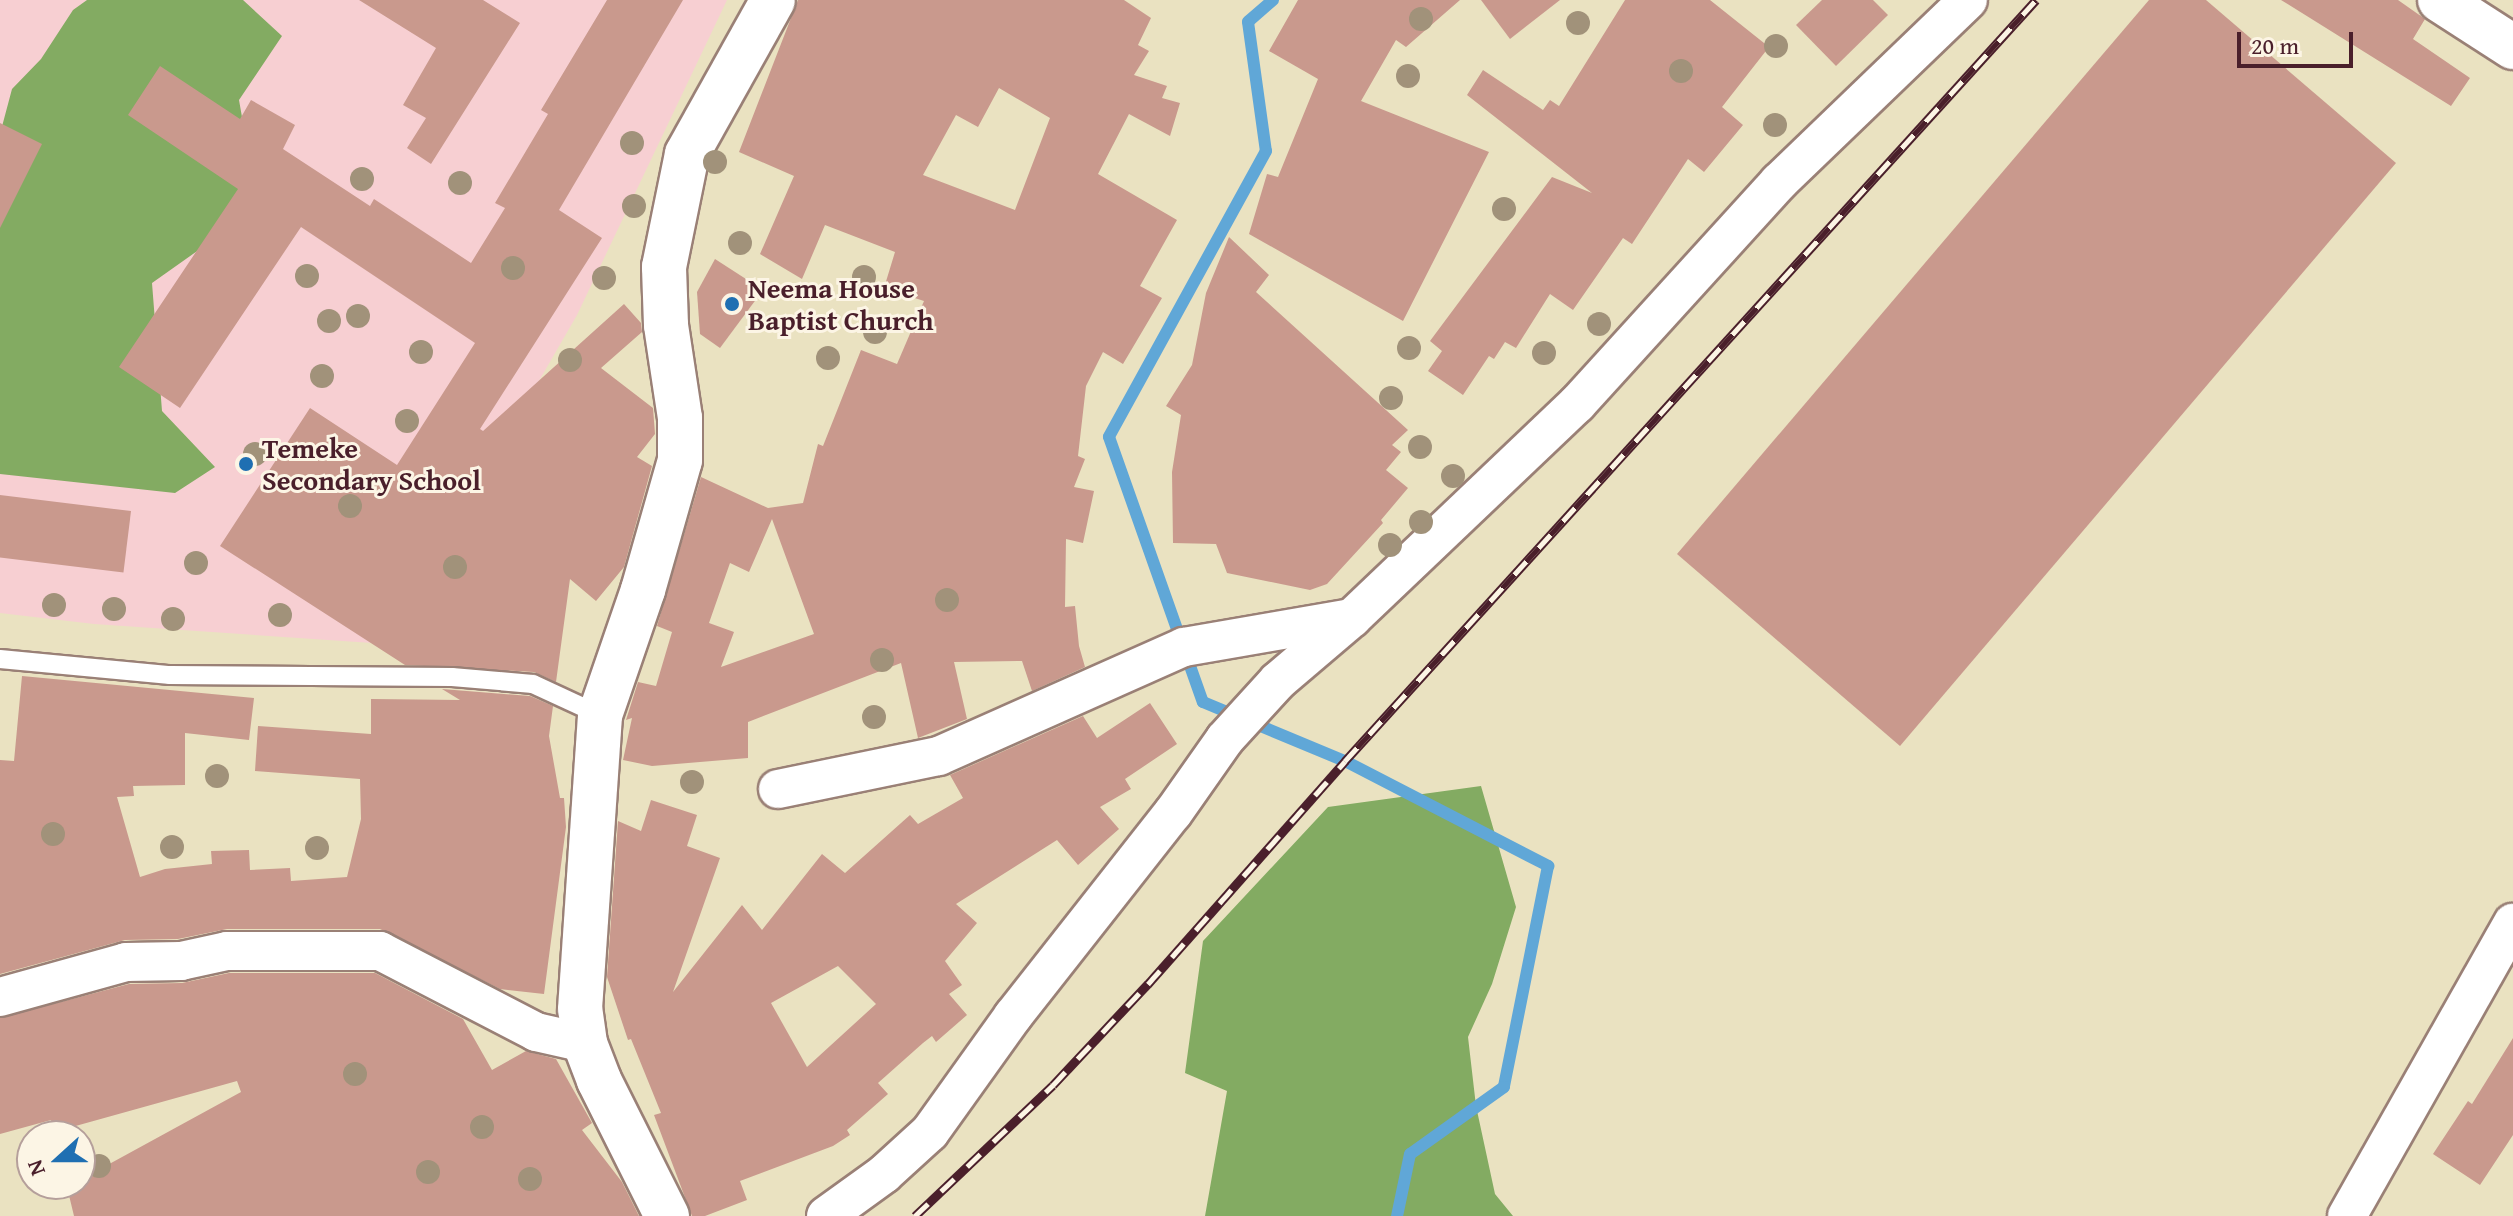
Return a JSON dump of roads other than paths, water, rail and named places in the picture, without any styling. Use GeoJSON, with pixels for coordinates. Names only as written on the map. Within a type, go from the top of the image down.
{"type":"FeatureCollection","features":[{"type":"Feature","properties":{"kind":"street"},"geometry":{"type":"LineString","coordinates":[[667,1216],[614,1115],[585,1043],[580,1009],[600,715],[643,590],[680,460],[680,418],[666,325],[664,267],[687,154],[773,0]]}},
{"type":"Feature","properties":{"kind":"street"},"geometry":{"type":"LineString","coordinates":[[826,1216],[884,1174],[930,1132],[1013,1016],[1173,813],[1225,739],[1278,681],[1352,618],[1577,404],[1779,182],[1968,0]]}},
{"type":"Feature","properties":{"kind":"street"},"geometry":{"type":"LineString","coordinates":[[2440,0],[2513,47]]}},
{"type":"Feature","properties":{"kind":"street"},"geometry":{"type":"LineString","coordinates":[[778,789],[939,756],[1184,647],[1352,618]]}},
{"type":"Feature","properties":{"kind":"street"},"geometry":{"type":"LineString","coordinates":[[2347,1216],[2513,923]]}},
{"type":"Feature","properties":{"kind":"street"},"geometry":{"type":"LineString","coordinates":[[0,997],[126,962],[181,961],[227,951],[380,951],[536,1032],[585,1043]]}},
{"type":"Feature","properties":{"kind":"lane"},"geometry":{"type":"LineString","coordinates":[[0,659],[170,675],[452,677],[506,681],[533,684],[600,715]]}},
{"type":"Feature","properties":{"kind":"waterway"},"geometry":{"type":"LineString","coordinates":[[1273,0],[1248,22],[1266,151],[1109,437],[1203,702],[1345,761],[1548,866],[1504,1087],[1410,1154],[1397,1216]]}},
{"type":"Feature","properties":{"kind":"railway"},"geometry":{"type":"LineString","coordinates":[[915,1216],[1053,1085],[1148,984],[1345,761],[2036,0]]}},
{"type":"Feature","properties":{"kind":"place","name":"Neema House Baptist Church"},"geometry":{"type":"Point","coordinates":[732,304]}},
{"type":"Feature","properties":{"kind":"place","name":"Temeke Secondary School"},"geometry":{"type":"Point","coordinates":[246,464]}}]}
